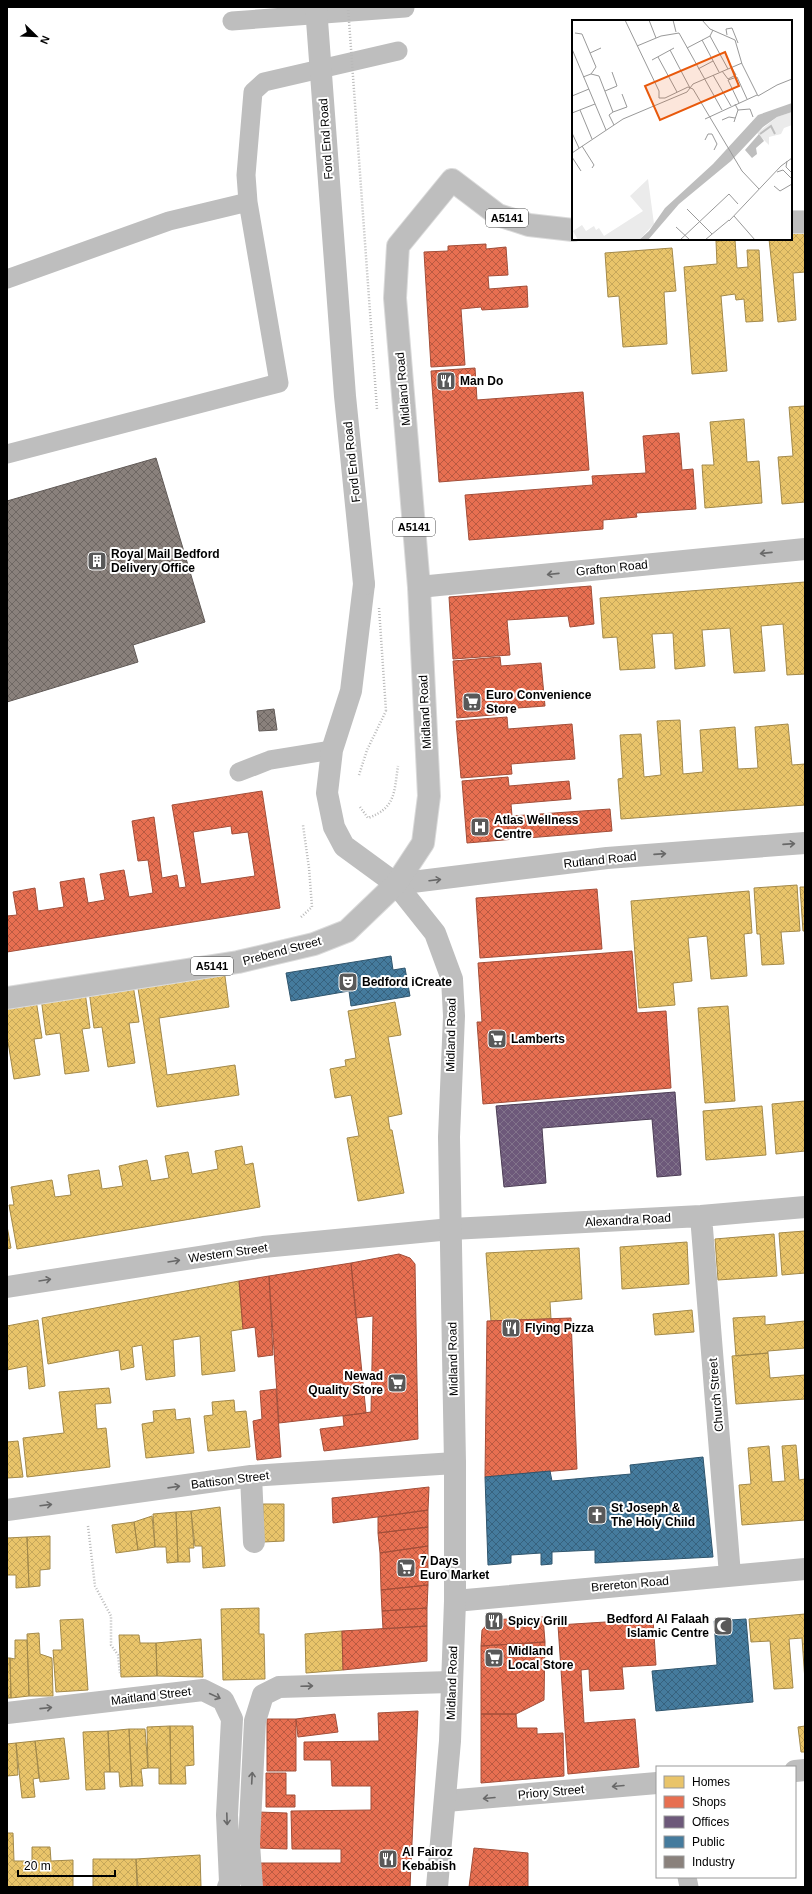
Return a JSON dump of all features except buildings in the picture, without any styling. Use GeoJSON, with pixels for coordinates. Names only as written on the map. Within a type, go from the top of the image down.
{"type":"FeatureCollection","features":[{"type":"Feature","properties":{"kind":"street","name":"Ford End Road"},"geometry":{"type":"LineString","coordinates":[[316,7],[345,396],[364,584],[351,692],[332,750],[327,793],[334,826],[344,846],[396,884]]}},
{"type":"Feature","properties":{"kind":"street","name":"Midland Road"},"geometry":{"type":"LineString","coordinates":[[437,1887],[446,1801],[450,1742],[455,1601],[455,1463],[449,1137],[454,1016],[452,979],[435,933],[396,884],[423,844],[429,796],[419,587],[395,298],[398,246],[452,180],[498,215],[529,225],[572,230]]}},
{"type":"Feature","properties":{"kind":"street"},"geometry":{"type":"LineString","coordinates":[[792,222],[805,222]]}},
{"type":"Feature","properties":{"kind":"street","name":"Grafton Road"},"geometry":{"type":"LineString","coordinates":[[419,587],[805,549]]}},
{"type":"Feature","properties":{"kind":"street","name":"Rutland Road"},"geometry":{"type":"LineString","coordinates":[[396,884],[607,858],[805,843]]}},
{"type":"Feature","properties":{"kind":"street","name":"Prebend Street"},"geometry":{"type":"LineString","coordinates":[[7,998],[238,962],[314,944],[347,931],[396,884]]}},
{"type":"Feature","properties":{"kind":"street","name":"Alexandra Road"},"geometry":{"type":"LineString","coordinates":[[451,1229],[701,1216],[805,1207]]}},
{"type":"Feature","properties":{"kind":"street","name":"Church Street"},"geometry":{"type":"LineString","coordinates":[[701,1216],[730,1575]]}},
{"type":"Feature","properties":{"kind":"street","name":"Western Street"},"geometry":{"type":"LineString","coordinates":[[7,1287],[263,1247],[451,1229]]}},
{"type":"Feature","properties":{"kind":"street","name":"Battison Street"},"geometry":{"type":"LineString","coordinates":[[7,1510],[251,1476],[455,1463]]}},
{"type":"Feature","properties":{"kind":"street"},"geometry":{"type":"LineString","coordinates":[[251,1476],[254,1542]]}},
{"type":"Feature","properties":{"kind":"street","name":"Brereton Road"},"geometry":{"type":"LineString","coordinates":[[455,1601],[805,1569]]}},
{"type":"Feature","properties":{"kind":"street"},"geometry":{"type":"LineString","coordinates":[[252,1887],[249,1844],[255,1721],[263,1694],[279,1687],[452,1682]]}},
{"type":"Feature","properties":{"kind":"street","name":"Maitland Street"},"geometry":{"type":"LineString","coordinates":[[7,1713],[203,1690],[223,1700],[232,1719],[227,1815],[230,1882],[228,1887]]}},
{"type":"Feature","properties":{"kind":"street","name":"Priory Street"},"geometry":{"type":"LineString","coordinates":[[446,1801],[656,1783]]}},
{"type":"Feature","properties":{"kind":"lane"},"geometry":{"type":"LineString","coordinates":[[232,21],[253,13],[405,8]]}},
{"type":"Feature","properties":{"kind":"lane"},"geometry":{"type":"LineString","coordinates":[[7,454],[279,383],[248,202],[246,175],[254,92],[264,82],[398,51]]}},
{"type":"Feature","properties":{"kind":"lane"},"geometry":{"type":"LineString","coordinates":[[7,279],[169,221],[248,202]]}},
{"type":"Feature","properties":{"kind":"lane"},"geometry":{"type":"LineString","coordinates":[[239,772],[270,760],[332,750]]}},
{"type":"Feature","properties":{"kind":"path"},"geometry":{"type":"LineString","coordinates":[[348,7],[377,411]]}},
{"type":"Feature","properties":{"kind":"path"},"geometry":{"type":"LineString","coordinates":[[359,776],[367,750],[386,711]]}},
{"type":"Feature","properties":{"kind":"path"},"geometry":{"type":"LineString","coordinates":[[356,802],[368,818],[381,813],[392,799],[398,760]]}},
{"type":"Feature","properties":{"kind":"path"},"geometry":{"type":"LineString","coordinates":[[297,921],[312,907],[309,868],[302,823]]}},
{"type":"Feature","properties":{"kind":"path"},"geometry":{"type":"LineString","coordinates":[[84,1500],[95,1586],[111,1616],[111,1645],[118,1655],[121,1677],[120,1700]]}},
{"type":"Feature","properties":{"kind":"place","name":"Man Do"},"geometry":{"type":"Point","coordinates":[446,381]}},
{"type":"Feature","properties":{"kind":"place","name":"Royal Mail Bedford Delivery Office"},"geometry":{"type":"Point","coordinates":[97,561]}},
{"type":"Feature","properties":{"kind":"place","name":"Euro Convenience Store"},"geometry":{"type":"Point","coordinates":[472,702]}},
{"type":"Feature","properties":{"kind":"place","name":"Atlas Wellness Centre"},"geometry":{"type":"Point","coordinates":[480,827]}},
{"type":"Feature","properties":{"kind":"place","name":"Bedford iCreate"},"geometry":{"type":"Point","coordinates":[348,982]}},
{"type":"Feature","properties":{"kind":"place","name":"Lamberts"},"geometry":{"type":"Point","coordinates":[497,1039]}},
{"type":"Feature","properties":{"kind":"place","name":"Flying Pizza"},"geometry":{"type":"Point","coordinates":[511,1328]}},
{"type":"Feature","properties":{"kind":"place","name":"Newad Quality Store"},"geometry":{"type":"Point","coordinates":[397,1383]}},
{"type":"Feature","properties":{"kind":"place","name":"St Joseph & The Holy Child"},"geometry":{"type":"Point","coordinates":[597,1515]}},
{"type":"Feature","properties":{"kind":"place","name":"7 Days Euro Market"},"geometry":{"type":"Point","coordinates":[406,1568]}},
{"type":"Feature","properties":{"kind":"place","name":"Spicy Grill"},"geometry":{"type":"Point","coordinates":[494,1621]}},
{"type":"Feature","properties":{"kind":"place","name":"Bedford Al Falaah Islamic Centre"},"geometry":{"type":"Point","coordinates":[723,1626]}},
{"type":"Feature","properties":{"kind":"place","name":"Midland Local Store"},"geometry":{"type":"Point","coordinates":[494,1658]}},
{"type":"Feature","properties":{"kind":"place","name":"Al Fairoz Kebabish"},"geometry":{"type":"Point","coordinates":[388,1859]}}]}
